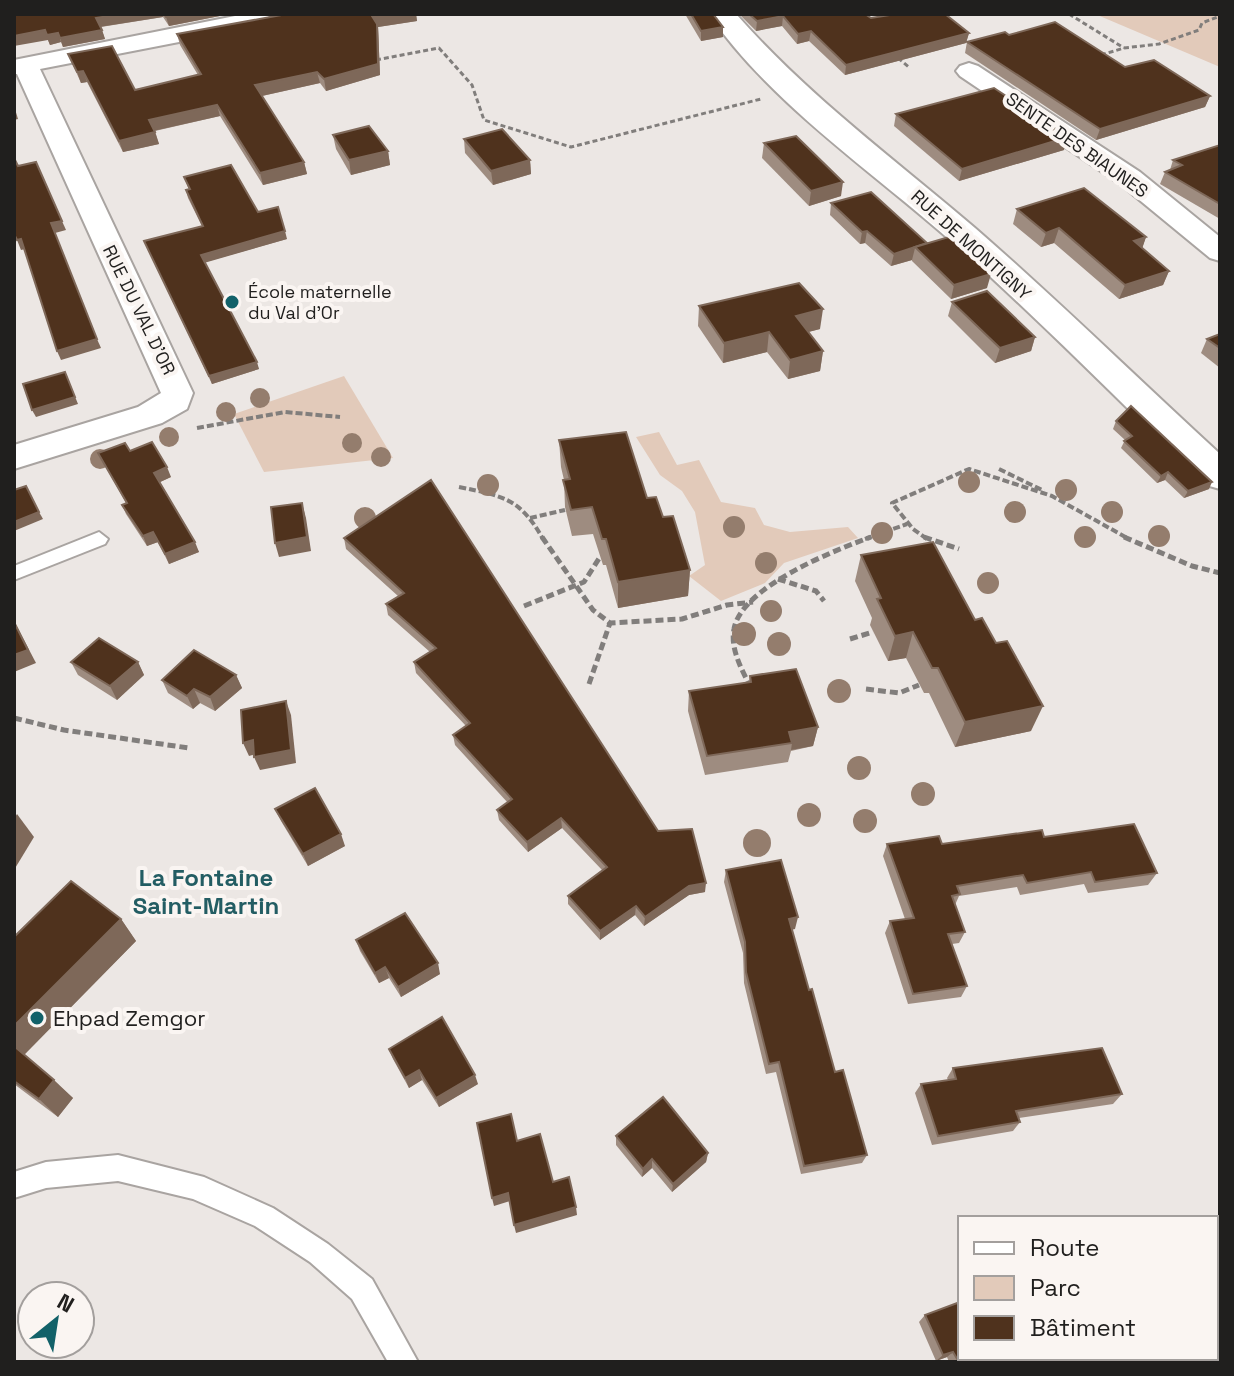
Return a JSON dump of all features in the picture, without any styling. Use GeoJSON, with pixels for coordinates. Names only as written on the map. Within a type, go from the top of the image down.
{"type":"FeatureCollection","features":[{"type":"Feature","properties":{"kind":"street"},"geometry":{"type":"LineString","coordinates":[[20,65],[251,21],[259,14]]}},
{"type":"Feature","properties":{"kind":"street","name":"RUE DE MONTIGNY"},"geometry":{"type":"LineString","coordinates":[[722,14],[751,49],[793,91],[973,244],[1220,476]]}},
{"type":"Feature","properties":{"kind":"street","name":"RUE DU VAL D'OR"},"geometry":{"type":"LineString","coordinates":[[14,457],[150,415],[175,401],[177,393],[20,65]]}},
{"type":"Feature","properties":{"kind":"street","name":"SENTE DES BIAUNES"},"geometry":{"type":"LineString","coordinates":[[969,71],[1130,178],[1220,252]]}},
{"type":"Feature","properties":{"kind":"lane"},"geometry":{"type":"LineString","coordinates":[[14,573],[99,539]]}},
{"type":"Feature","properties":{"kind":"lane"},"geometry":{"type":"LineString","coordinates":[[14,1185],[46,1175],[118,1168],[195,1186],[264,1217],[319,1253],[362,1289],[404,1362]]}},
{"type":"Feature","properties":{"kind":"path"},"geometry":{"type":"LineString","coordinates":[[1069,14],[1124,48]]}},
{"type":"Feature","properties":{"kind":"path"},"geometry":{"type":"LineString","coordinates":[[1095,57],[1124,48],[1159,44],[1199,30],[1202,23],[1220,16]]}},
{"type":"Feature","properties":{"kind":"path"},"geometry":{"type":"LineString","coordinates":[[369,61],[439,48],[472,85],[484,120],[571,147],[793,91]]}},
{"type":"Feature","properties":{"kind":"path"},"geometry":{"type":"LineString","coordinates":[[898,58],[910,68]]}},
{"type":"Feature","properties":{"kind":"path"},"geometry":{"type":"LineString","coordinates":[[197,428],[252,415],[297,411],[311,410],[340,417]]}},
{"type":"Feature","properties":{"kind":"path"},"geometry":{"type":"LineString","coordinates":[[959,549],[924,540],[892,503],[969,469],[1052,496]]}},
{"type":"Feature","properties":{"kind":"path"},"geometry":{"type":"LineString","coordinates":[[999,469],[1016,475],[1119,535],[1192,566],[1220,573]]}},
{"type":"Feature","properties":{"kind":"path"},"geometry":{"type":"LineString","coordinates":[[459,487],[498,495],[514,502],[530,518],[600,618],[610,623],[682,619],[727,605],[753,602]]}},
{"type":"Feature","properties":{"kind":"path"},"geometry":{"type":"LineString","coordinates":[[530,518],[565,510]]}},
{"type":"Feature","properties":{"kind":"path"},"geometry":{"type":"LineString","coordinates":[[754,695],[737,659],[734,632],[738,616],[778,579],[800,564],[907,524]]}},
{"type":"Feature","properties":{"kind":"path"},"geometry":{"type":"LineString","coordinates":[[524,606],[577,586],[593,573],[600,557]]}},
{"type":"Feature","properties":{"kind":"path"},"geometry":{"type":"LineString","coordinates":[[778,579],[816,591],[824,601]]}},
{"type":"Feature","properties":{"kind":"path"},"geometry":{"type":"LineString","coordinates":[[589,684],[610,623]]}},
{"type":"Feature","properties":{"kind":"path"},"geometry":{"type":"LineString","coordinates":[[850,639],[873,632]]}},
{"type":"Feature","properties":{"kind":"path"},"geometry":{"type":"LineString","coordinates":[[866,689],[899,693],[919,685]]}},
{"type":"Feature","properties":{"kind":"path"},"geometry":{"type":"LineString","coordinates":[[14,718],[64,730],[189,748]]}},
{"type":"Feature","properties":{"kind":"green space"},"geometry":{"type":"Polygon","coordinates":[[[1095,14],[1220,14],[1220,67],[1095,14]]]}},
{"type":"Feature","properties":{"kind":"green space"},"geometry":{"type":"Polygon","coordinates":[[[344,376],[393,458],[264,472],[234,414],[344,376]]]}},
{"type":"Feature","properties":{"kind":"green space"},"geometry":{"type":"Polygon","coordinates":[[[659,432],[677,465],[699,460],[721,502],[755,508],[764,525],[790,532],[848,527],[858,538],[784,563],[765,583],[721,601],[689,576],[705,565],[695,512],[682,491],[660,475],[636,437],[659,432]]]}},
{"type":"Feature","properties":{"kind":"building"},"geometry":{"type":"Polygon","coordinates":[[[14,14],[121,14],[96,18],[102,30],[60,38],[58,33],[47,35],[45,30],[14,36],[14,14]]]}},
{"type":"Feature","properties":{"kind":"building"},"geometry":{"type":"Polygon","coordinates":[[[287,14],[387,14],[372,16],[377,24],[378,64],[324,79],[317,72],[255,85],[304,162],[260,173],[217,105],[149,120],[155,132],[119,141],[83,71],[77,72],[68,54],[112,46],[135,90],[201,74],[177,34],[287,14]]]}},
{"type":"Feature","properties":{"kind":"building"},"geometry":{"type":"Polygon","coordinates":[[[691,14],[713,14],[723,27],[701,31],[691,14]]]}},
{"type":"Feature","properties":{"kind":"building"},"geometry":{"type":"Polygon","coordinates":[[[749,14],[865,14],[871,18],[896,14],[945,14],[969,33],[846,65],[811,31],[798,34],[783,16],[757,21],[749,14]]]}},
{"type":"Feature","properties":{"kind":"building"},"geometry":{"type":"Polygon","coordinates":[[[1055,22],[1125,67],[1154,60],[1210,96],[1100,129],[967,42],[1005,32],[1009,35],[1055,22]]]}},
{"type":"Feature","properties":{"kind":"building"},"geometry":{"type":"Polygon","coordinates":[[[994,88],[1068,137],[962,169],[896,114],[994,88]]]}},
{"type":"Feature","properties":{"kind":"building"},"geometry":{"type":"Polygon","coordinates":[[[369,126],[388,151],[349,160],[333,135],[369,126]]]}},
{"type":"Feature","properties":{"kind":"building"},"geometry":{"type":"Polygon","coordinates":[[[502,129],[530,160],[491,171],[464,139],[502,129]]]}},
{"type":"Feature","properties":{"kind":"building"},"geometry":{"type":"Polygon","coordinates":[[[796,136],[843,182],[811,191],[764,143],[796,136]]]}},
{"type":"Feature","properties":{"kind":"building"},"geometry":{"type":"Polygon","coordinates":[[[1220,145],[1220,204],[1165,172],[1182,165],[1173,160],[1220,145]]]}},
{"type":"Feature","properties":{"kind":"building"},"geometry":{"type":"Polygon","coordinates":[[[14,158],[18,166],[36,162],[62,221],[51,223],[97,339],[57,351],[21,239],[17,240],[14,234],[14,158]]]}},
{"type":"Feature","properties":{"kind":"building"},"geometry":{"type":"Polygon","coordinates":[[[231,165],[258,212],[278,207],[285,231],[201,255],[257,362],[209,376],[144,241],[203,226],[186,190],[190,189],[184,177],[231,165]]]}},
{"type":"Feature","properties":{"kind":"building"},"geometry":{"type":"Polygon","coordinates":[[[1084,188],[1146,237],[1134,241],[1169,271],[1125,285],[1059,228],[1046,233],[1017,209],[1084,188]]]}},
{"type":"Feature","properties":{"kind":"building"},"geometry":{"type":"Polygon","coordinates":[[[871,192],[927,243],[894,254],[867,231],[862,232],[831,203],[871,192]]]}},
{"type":"Feature","properties":{"kind":"building"},"geometry":{"type":"Polygon","coordinates":[[[952,236],[991,274],[954,285],[915,247],[952,236]]]}},
{"type":"Feature","properties":{"kind":"building"},"geometry":{"type":"Polygon","coordinates":[[[799,283],[823,309],[796,316],[823,351],[790,360],[769,332],[724,343],[699,306],[799,283]]]}},
{"type":"Feature","properties":{"kind":"building"},"geometry":{"type":"Polygon","coordinates":[[[987,291],[1035,337],[1000,348],[952,302],[987,291]]]}},
{"type":"Feature","properties":{"kind":"building"},"geometry":{"type":"Polygon","coordinates":[[[1220,334],[1220,348],[1207,339],[1220,334]]]}},
{"type":"Feature","properties":{"kind":"building"},"geometry":{"type":"Polygon","coordinates":[[[65,372],[75,397],[32,410],[23,384],[65,372]]]}},
{"type":"Feature","properties":{"kind":"building"},"geometry":{"type":"Polygon","coordinates":[[[1131,406],[1212,482],[1188,491],[1168,472],[1161,476],[1124,441],[1132,436],[1116,421],[1131,406]]]}},
{"type":"Feature","properties":{"kind":"building"},"geometry":{"type":"Polygon","coordinates":[[[626,432],[647,498],[656,497],[663,517],[673,516],[690,570],[618,582],[606,539],[602,539],[592,507],[571,510],[563,480],[570,479],[559,440],[626,432]]]}},
{"type":"Feature","properties":{"kind":"building"},"geometry":{"type":"Polygon","coordinates":[[[152,442],[167,467],[154,473],[195,542],[165,554],[153,532],[143,536],[122,505],[127,503],[98,453],[125,443],[130,451],[152,442]]]}},
{"type":"Feature","properties":{"kind":"building"},"geometry":{"type":"Polygon","coordinates":[[[431,480],[658,831],[692,829],[706,883],[689,886],[645,917],[636,906],[600,931],[568,896],[607,867],[561,818],[527,842],[497,810],[512,799],[453,735],[470,723],[414,662],[436,648],[386,604],[404,593],[344,538],[431,480]]]}},
{"type":"Feature","properties":{"kind":"building"},"geometry":{"type":"Polygon","coordinates":[[[26,486],[39,512],[14,522],[14,490],[26,486]]]}},
{"type":"Feature","properties":{"kind":"building"},"geometry":{"type":"Polygon","coordinates":[[[302,503],[307,537],[275,543],[271,507],[302,503]]]}},
{"type":"Feature","properties":{"kind":"building"},"geometry":{"type":"Polygon","coordinates":[[[933,542],[975,620],[982,618],[996,643],[1007,641],[1043,706],[965,722],[938,668],[932,668],[913,632],[895,636],[861,555],[933,542]]]}},
{"type":"Feature","properties":{"kind":"building"},"geometry":{"type":"Polygon","coordinates":[[[14,622],[28,650],[14,655],[14,622]]]}},
{"type":"Feature","properties":{"kind":"building"},"geometry":{"type":"Polygon","coordinates":[[[99,638],[138,662],[110,686],[71,662],[99,638]]]}},
{"type":"Feature","properties":{"kind":"building"},"geometry":{"type":"Polygon","coordinates":[[[194,650],[236,675],[210,697],[194,689],[187,696],[162,680],[194,650]]]}},
{"type":"Feature","properties":{"kind":"building"},"geometry":{"type":"Polygon","coordinates":[[[796,669],[818,727],[789,732],[792,743],[707,756],[689,691],[751,682],[750,676],[796,669]]]}},
{"type":"Feature","properties":{"kind":"building"},"geometry":{"type":"Polygon","coordinates":[[[286,701],[291,750],[254,757],[253,740],[243,743],[241,710],[286,701]]]}},
{"type":"Feature","properties":{"kind":"building"},"geometry":{"type":"Polygon","coordinates":[[[315,788],[341,834],[303,854],[275,809],[315,788]]]}},
{"type":"Feature","properties":{"kind":"building"},"geometry":{"type":"Polygon","coordinates":[[[1134,824],[1157,873],[1095,882],[1091,872],[1027,883],[1023,875],[957,886],[960,894],[952,896],[965,932],[948,934],[967,986],[913,994],[890,921],[914,918],[887,844],[939,836],[942,844],[1042,830],[1044,837],[1134,824]]]}},
{"type":"Feature","properties":{"kind":"building"},"geometry":{"type":"Polygon","coordinates":[[[781,860],[798,917],[789,919],[809,990],[812,989],[835,1072],[843,1070],[867,1155],[804,1166],[779,1062],[769,1064],[746,972],[745,942],[726,870],[781,860]]]}},
{"type":"Feature","properties":{"kind":"building"},"geometry":{"type":"Polygon","coordinates":[[[71,881],[121,919],[14,1026],[14,937],[71,881]]]}},
{"type":"Feature","properties":{"kind":"building"},"geometry":{"type":"Polygon","coordinates":[[[405,913],[438,963],[398,987],[385,967],[375,973],[356,940],[405,913]]]}},
{"type":"Feature","properties":{"kind":"building"},"geometry":{"type":"Polygon","coordinates":[[[442,1017],[475,1075],[436,1098],[419,1070],[405,1078],[389,1049],[442,1017]]]}},
{"type":"Feature","properties":{"kind":"building"},"geometry":{"type":"Polygon","coordinates":[[[14,1046],[54,1080],[39,1099],[14,1081],[14,1046]]]}},
{"type":"Feature","properties":{"kind":"building"},"geometry":{"type":"Polygon","coordinates":[[[1102,1048],[1122,1094],[1016,1111],[1020,1122],[938,1136],[921,1084],[956,1079],[953,1068],[1102,1048]]]}},
{"type":"Feature","properties":{"kind":"building"},"geometry":{"type":"Polygon","coordinates":[[[663,1097],[708,1153],[673,1184],[652,1159],[643,1169],[616,1136],[663,1097]]]}},
{"type":"Feature","properties":{"kind":"building"},"geometry":{"type":"Polygon","coordinates":[[[511,1114],[517,1141],[540,1134],[553,1182],[569,1177],[576,1207],[514,1225],[508,1193],[492,1198],[477,1123],[511,1114]]]}},
{"type":"Feature","properties":{"kind":"building"},"geometry":{"type":"Polygon","coordinates":[[[1220,1271],[1220,1295],[1218,1292],[1220,1271]]]}},
{"type":"Feature","properties":{"kind":"building"},"geometry":{"type":"Polygon","coordinates":[[[958,1303],[958,1360],[1038,1362],[959,1362],[953,1352],[943,1355],[925,1315],[958,1303]]]}},
{"type":"Feature","properties":{"kind":"place","name":"École maternelle du Val d'Or"},"geometry":{"type":"Point","coordinates":[232,302]}},
{"type":"Feature","properties":{"kind":"place","name":"Ehpad Zemgor"},"geometry":{"type":"Point","coordinates":[37,1018]}},
{"type":"Feature","properties":{"kind":"district","name":"La Fontaine Saint-Martin"},"geometry":{"type":"Point","coordinates":[206,892]}}]}
